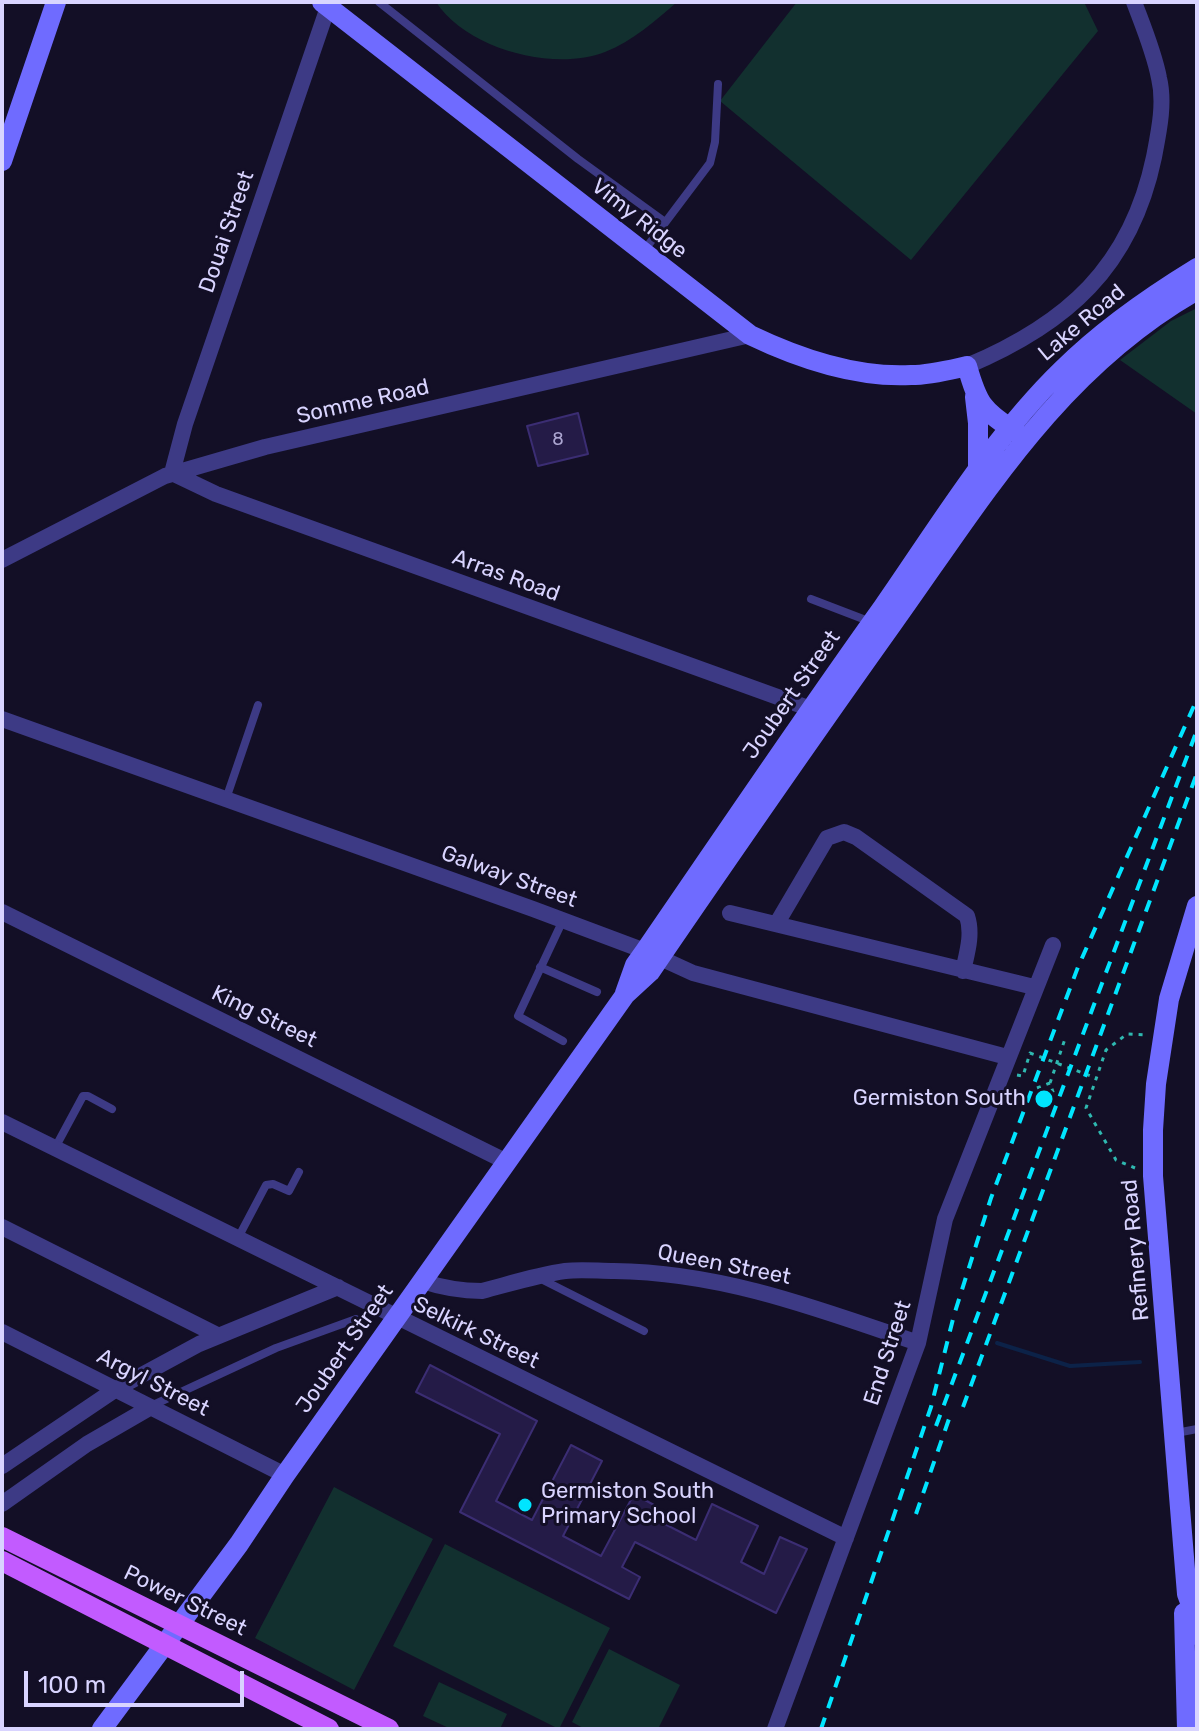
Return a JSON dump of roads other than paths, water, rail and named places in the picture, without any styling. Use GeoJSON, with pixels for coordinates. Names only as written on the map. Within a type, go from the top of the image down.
{"type":"FeatureCollection","features":[{"type":"Feature","properties":{"kind":"main road"},"geometry":{"type":"LineString","coordinates":[[2,161],[56,2]]}},
{"type":"Feature","properties":{"kind":"main road","name":"Vimy Ridge"},"geometry":{"type":"LineString","coordinates":[[325,4],[750,335],[816,362],[854,372],[912,375],[967,366]]}},
{"type":"Feature","properties":{"kind":"main road","name":"Lake Road"},"geometry":{"type":"LineString","coordinates":[[1017,434],[1060,371],[1085,347],[1155,293],[1197,268]]}},
{"type":"Feature","properties":{"kind":"main road","name":"Lake Road"},"geometry":{"type":"LineString","coordinates":[[1017,434],[1123,340],[1197,290]]}},
{"type":"Feature","properties":{"kind":"main road"},"geometry":{"type":"LineString","coordinates":[[967,366],[978,423],[978,473]]}},
{"type":"Feature","properties":{"kind":"main road"},"geometry":{"type":"LineString","coordinates":[[974,394],[990,415],[1017,434]]}},
{"type":"Feature","properties":{"kind":"main road","name":"Joubert Street"},"geometry":{"type":"LineString","coordinates":[[819,712],[872,622],[978,473],[1017,434]]}},
{"type":"Feature","properties":{"kind":"main road","name":"Joubert Street"},"geometry":{"type":"LineString","coordinates":[[102,1729],[239,1544],[625,995],[650,972],[652,954],[1017,434]]}},
{"type":"Feature","properties":{"kind":"main road","name":"Refinery Road"},"geometry":{"type":"LineString","coordinates":[[1190,1722],[1183,1660],[1187,1594],[1153,1176],[1156,1084],[1169,999],[1197,906]]}},
{"type":"Feature","properties":{"kind":"main road","name":"Power Street"},"geometry":{"type":"LineString","coordinates":[[2,1537],[389,1729]]}},
{"type":"Feature","properties":{"kind":"main road"},"geometry":{"type":"LineString","coordinates":[[2,1561],[329,1729]]}},
{"type":"Feature","properties":{"kind":"main road","name":"Refinery Road"},"geometry":{"type":"LineString","coordinates":[[1187,1594],[1197,1635]]}},
{"type":"Feature","properties":{"kind":"street","name":"Vimy Ridge"},"geometry":{"type":"LineString","coordinates":[[967,366],[1023,340],[1061,313],[1109,264],[1133,224],[1144,200],[1151,172],[1161,109],[1160,79],[1134,2]]}},
{"type":"Feature","properties":{"kind":"street","name":"Douai Street"},"geometry":{"type":"LineString","coordinates":[[172,473],[180,437],[325,4]]}},
{"type":"Feature","properties":{"kind":"street","name":"Somme Road"},"geometry":{"type":"LineString","coordinates":[[2,560],[172,473],[265,447],[750,335]]}},
{"type":"Feature","properties":{"kind":"street","name":"Arras Road"},"geometry":{"type":"LineString","coordinates":[[172,473],[216,494],[819,712]]}},
{"type":"Feature","properties":{"kind":"street","name":"Galway Street"},"geometry":{"type":"LineString","coordinates":[[2,719],[563,920],[693,973],[1007,1057]]}},
{"type":"Feature","properties":{"kind":"street"},"geometry":{"type":"LineString","coordinates":[[777,923],[827,838],[844,832],[856,837],[967,916],[970,937],[963,971]]}},
{"type":"Feature","properties":{"kind":"street","name":"King Street"},"geometry":{"type":"LineString","coordinates":[[2,912],[507,1162]]}},
{"type":"Feature","properties":{"kind":"street"},"geometry":{"type":"LineString","coordinates":[[730,913],[1034,987]]}},
{"type":"Feature","properties":{"kind":"street","name":"End Street"},"geometry":{"type":"LineString","coordinates":[[775,1729],[918,1343],[945,1219],[1053,945]]}},
{"type":"Feature","properties":{"kind":"street","name":"Selkirk Street"},"geometry":{"type":"LineString","coordinates":[[2,1122],[846,1538]]}},
{"type":"Feature","properties":{"kind":"street"},"geometry":{"type":"LineString","coordinates":[[2,1227],[219,1336]]}},
{"type":"Feature","properties":{"kind":"street","name":"Queen Street"},"geometry":{"type":"LineString","coordinates":[[422,1281],[454,1290],[482,1291],[565,1271],[642,1271],[713,1281],[793,1300],[918,1343]]}},
{"type":"Feature","properties":{"kind":"street"},"geometry":{"type":"LineString","coordinates":[[2,1466],[116,1389],[219,1336],[338,1287]]}},
{"type":"Feature","properties":{"kind":"street","name":"Argyl Street"},"geometry":{"type":"LineString","coordinates":[[2,1332],[285,1475]]}},
{"type":"Feature","properties":{"kind":"street"},"geometry":{"type":"LineString","coordinates":[[2,1504],[87,1444],[151,1407]]}},
{"type":"Feature","properties":{"kind":"lane"},"geometry":{"type":"LineString","coordinates":[[379,2],[578,159],[665,222]]}},
{"type":"Feature","properties":{"kind":"lane"},"geometry":{"type":"LineString","coordinates":[[643,252],[710,163],[715,142],[718,84]]}},
{"type":"Feature","properties":{"kind":"lane"},"geometry":{"type":"LineString","coordinates":[[811,599],[872,622]]}},
{"type":"Feature","properties":{"kind":"lane"},"geometry":{"type":"LineString","coordinates":[[226,799],[258,705]]}},
{"type":"Feature","properties":{"kind":"lane"},"geometry":{"type":"LineString","coordinates":[[563,920],[518,1016],[563,1041]]}},
{"type":"Feature","properties":{"kind":"lane"},"geometry":{"type":"LineString","coordinates":[[540,967],[597,992]]}},
{"type":"Feature","properties":{"kind":"lane"},"geometry":{"type":"LineString","coordinates":[[55,1148],[83,1096],[112,1109]]}},
{"type":"Feature","properties":{"kind":"lane"},"geometry":{"type":"LineString","coordinates":[[238,1239],[266,1185],[273,1184],[289,1191],[299,1172]]}},
{"type":"Feature","properties":{"kind":"lane"},"geometry":{"type":"LineString","coordinates":[[538,1277],[644,1331]]}},
{"type":"Feature","properties":{"kind":"lane"},"geometry":{"type":"LineString","coordinates":[[151,1407],[276,1348],[356,1319]]}},
{"type":"Feature","properties":{"kind":"lane"},"geometry":{"type":"LineString","coordinates":[[1175,1433],[1197,1429]]}},
{"type":"Feature","properties":{"kind":"waterway"},"geometry":{"type":"LineString","coordinates":[[997,1343],[1070,1366],[1140,1362]]}},
{"type":"Feature","properties":{"kind":"railway"},"geometry":{"type":"LineString","coordinates":[[821,1729],[931,1407],[954,1315],[991,1198],[1078,967],[1197,699]]}},
{"type":"Feature","properties":{"kind":"railway"},"geometry":{"type":"LineString","coordinates":[[936,1426],[1197,730]]}},
{"type":"Feature","properties":{"kind":"railway"},"geometry":{"type":"LineString","coordinates":[[963,1407],[1197,773]]}},
{"type":"Feature","properties":{"kind":"railway"},"geometry":{"type":"LineString","coordinates":[[916,1514],[950,1416]]}},
{"type":"Feature","properties":{"kind":"place","name":"Germiston South"},"geometry":{"type":"Point","coordinates":[1044,1099]}},
{"type":"Feature","properties":{"kind":"place","name":"Germiston South Primary School"},"geometry":{"type":"Point","coordinates":[525,1505]}}]}
